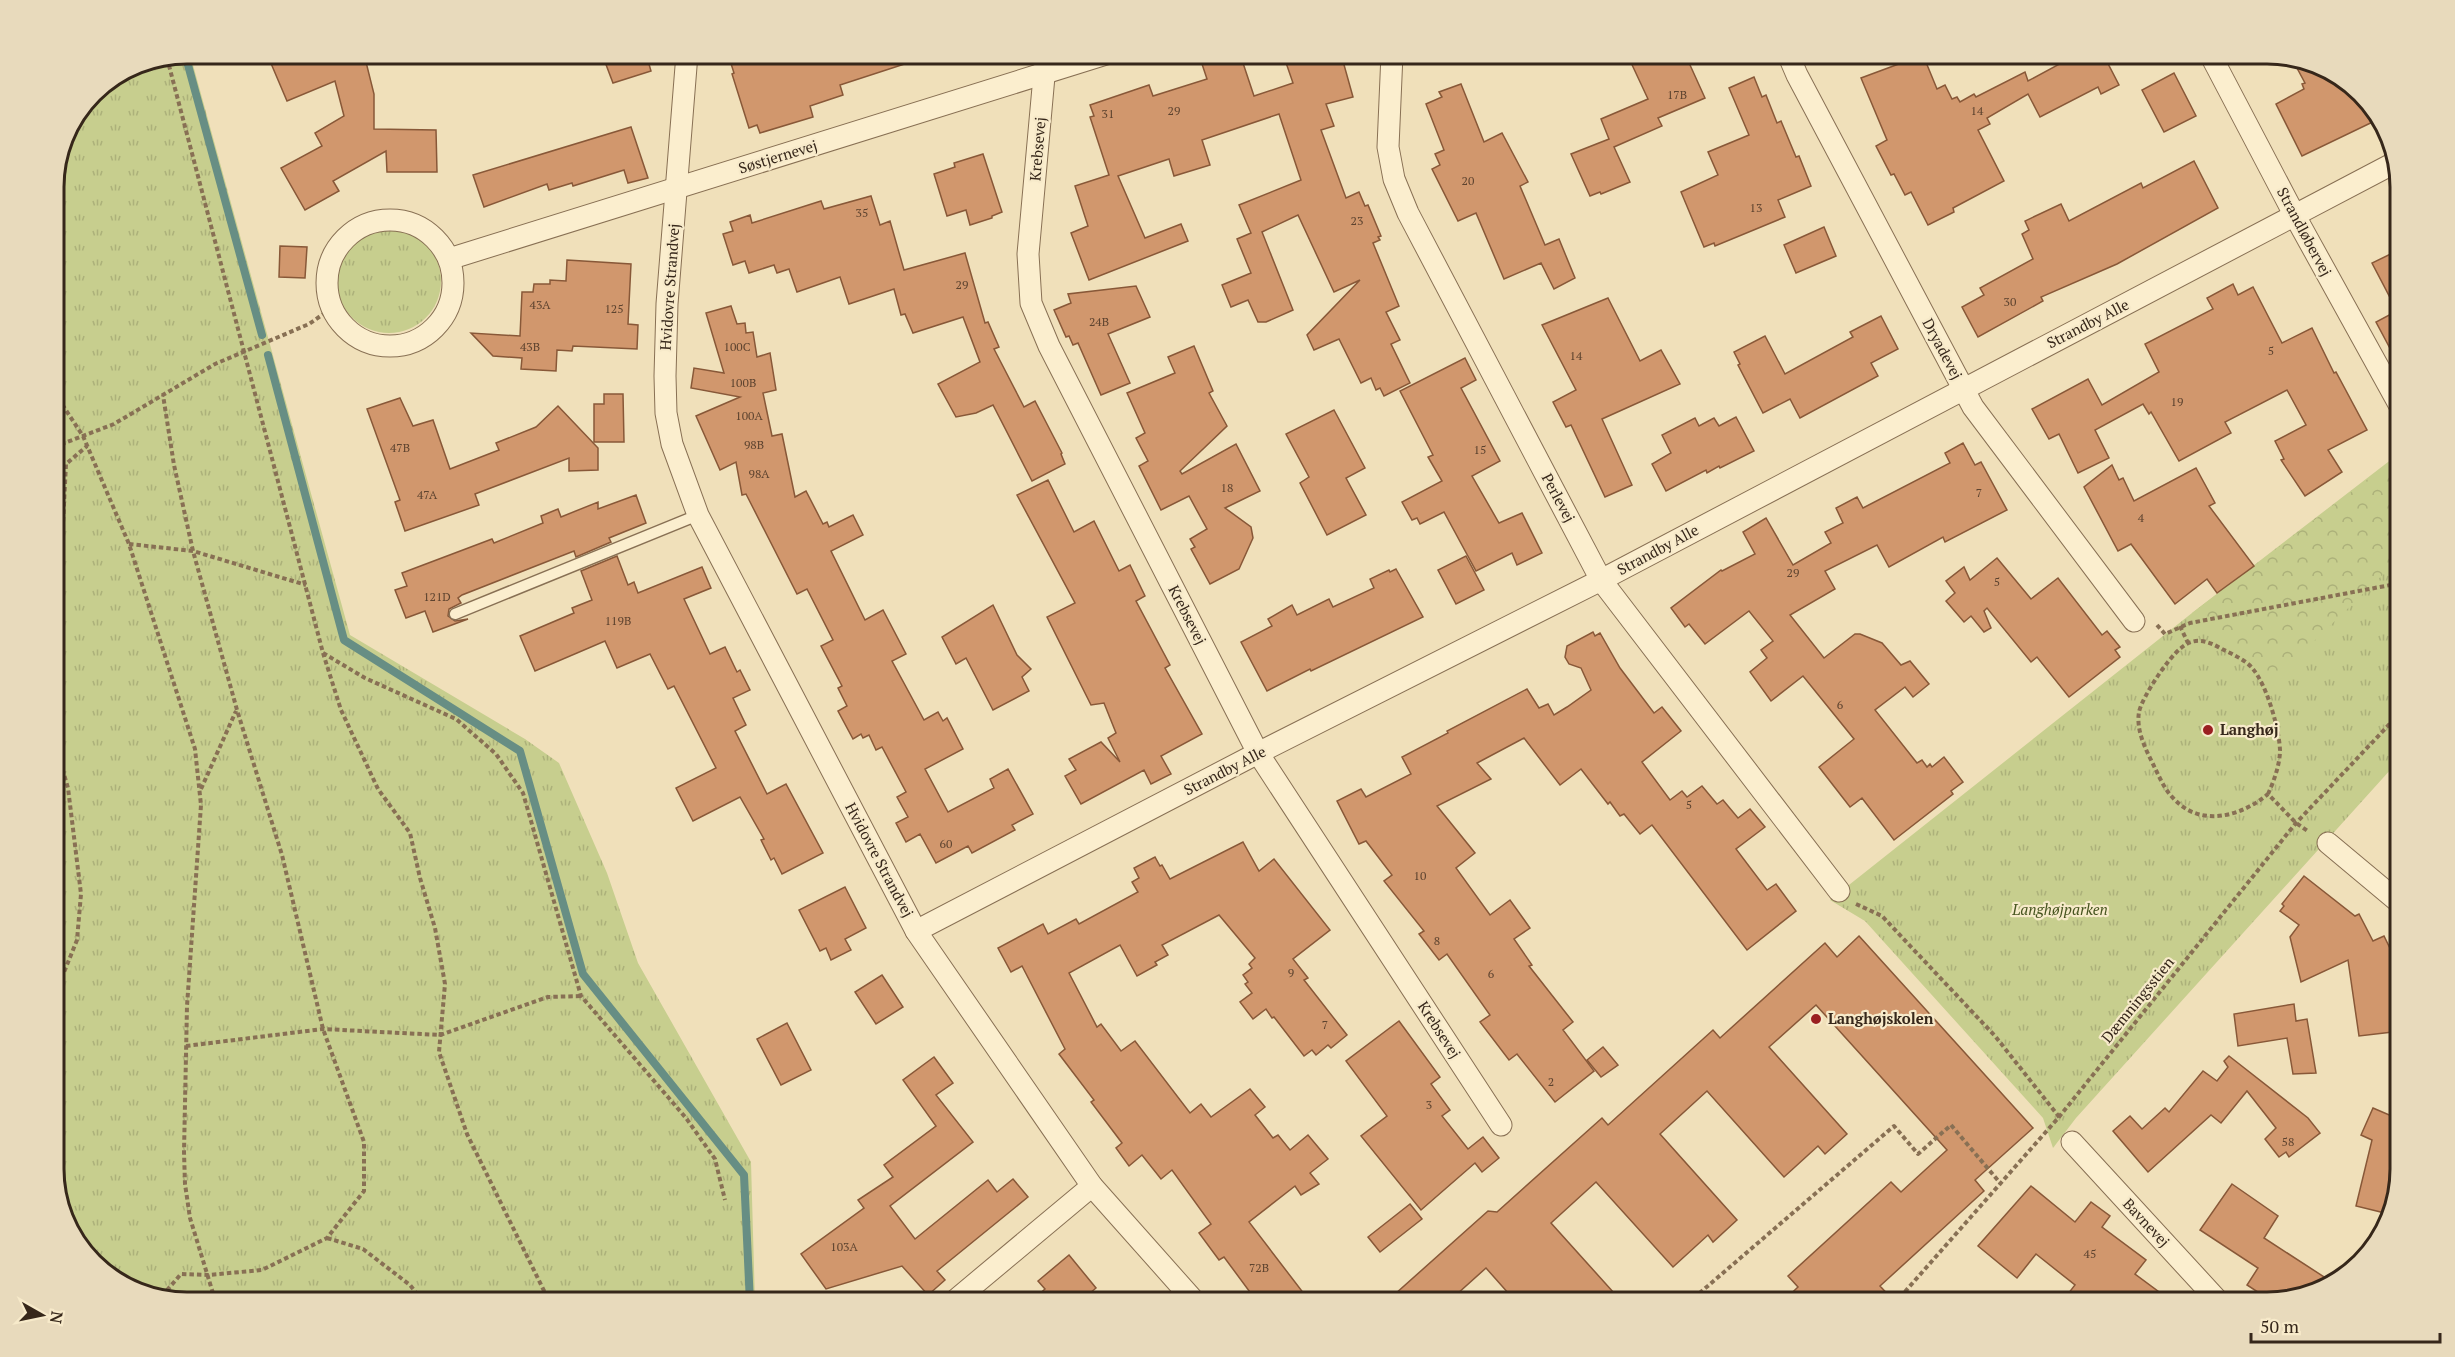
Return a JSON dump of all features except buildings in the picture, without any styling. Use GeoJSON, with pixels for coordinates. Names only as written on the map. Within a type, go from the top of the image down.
{"type":"FeatureCollection","features":[{"type":"Feature","properties":{"kind":"street","name":"Perlevej"},"geometry":{"type":"LineString","coordinates":[[1392,64],[1388,147],[1394,179],[1422,240],[1601,580],[1839,891]]}},
{"type":"Feature","properties":{"kind":"street","name":"Dryadevej"},"geometry":{"type":"LineString","coordinates":[[1792,64],[1973,407],[2134,621]]}},
{"type":"Feature","properties":{"kind":"street","name":"Strandløbervej"},"geometry":{"type":"LineString","coordinates":[[2215,64],[2295,216],[2390,388]]}},
{"type":"Feature","properties":{"kind":"street","name":"Hvidovre Strandvej"},"geometry":{"type":"LineString","coordinates":[[686,65],[664,376],[666,413],[677,462],[698,514],[916,931],[1092,1186],[1186,1292]]}},
{"type":"Feature","properties":{"kind":"street","name":"Søstjernevej"},"geometry":{"type":"LineString","coordinates":[[449,259],[677,188],[1044,65]]}},
{"type":"Feature","properties":{"kind":"street","name":"Krebsevej"},"geometry":{"type":"LineString","coordinates":[[1046,65],[1028,254],[1031,303],[1049,346],[1258,753],[1501,1125]]}},
{"type":"Feature","properties":{"kind":"street","name":"Strandby Alle"},"geometry":{"type":"LineString","coordinates":[[916,931],[1258,753],[1601,580],[1962,388],[2388,166]]}},
{"type":"Feature","properties":{"kind":"street"},"geometry":{"type":"LineString","coordinates":[[385,219],[405,221],[423,229],[439,242],[449,259],[453,278],[452,298],[444,315],[432,330],[416,340],[398,346],[377,345],[358,338],[343,325],[332,308],[327,288],[328,268],[336,250],[349,234],[366,224],[385,219]]}},
{"type":"Feature","properties":{"kind":"street"},"geometry":{"type":"LineString","coordinates":[[2328,843],[2391,895]]}},
{"type":"Feature","properties":{"kind":"street","name":"Bavnevej"},"geometry":{"type":"LineString","coordinates":[[2072,1143],[2210,1292]]}},
{"type":"Feature","properties":{"kind":"street"},"geometry":{"type":"LineString","coordinates":[[965,1292],[1092,1186]]}},
{"type":"Feature","properties":{"kind":"lane"},"geometry":{"type":"LineString","coordinates":[[455,614],[698,514]]}},
{"type":"Feature","properties":{"kind":"path"},"geometry":{"type":"LineString","coordinates":[[169,66],[323,652],[341,710],[378,789],[410,832],[420,878],[435,928],[445,984],[439,1052],[467,1134],[545,1292]]}},
{"type":"Feature","properties":{"kind":"path"},"geometry":{"type":"LineString","coordinates":[[65,443],[114,424],[214,364],[309,324],[332,308]]}},
{"type":"Feature","properties":{"kind":"path"},"geometry":{"type":"LineString","coordinates":[[163,395],[174,465],[193,551],[237,710],[282,855],[323,1029],[364,1142],[364,1191],[327,1238],[262,1270],[207,1275],[181,1274],[167,1290]]}},
{"type":"Feature","properties":{"kind":"path"},"geometry":{"type":"LineString","coordinates":[[65,409],[83,436],[129,544],[186,715],[195,749],[201,789],[200,834],[186,1046],[185,1184],[190,1218],[212,1292]]}},
{"type":"Feature","properties":{"kind":"path"},"geometry":{"type":"LineString","coordinates":[[65,484],[66,464],[87,446]]}},
{"type":"Feature","properties":{"kind":"path"},"geometry":{"type":"LineString","coordinates":[[129,544],[193,551],[306,585]]}},
{"type":"Feature","properties":{"kind":"path"},"geometry":{"type":"LineString","coordinates":[[2134,621],[2144,633],[2156,623],[2165,634],[2180,626],[2390,585]]}},
{"type":"Feature","properties":{"kind":"path"},"geometry":{"type":"LineString","coordinates":[[2180,626],[2188,643]]}},
{"type":"Feature","properties":{"kind":"path"},"geometry":{"type":"LineString","coordinates":[[2198,639],[2212,643],[2252,667],[2259,679],[2270,706],[2280,751],[2268,794],[2247,809],[2216,817],[2187,809],[2175,801],[2166,789],[2141,736],[2139,713],[2143,698],[2179,650],[2188,643],[2198,639]]}},
{"type":"Feature","properties":{"kind":"path"},"geometry":{"type":"LineString","coordinates":[[323,652],[365,678],[456,719],[496,754],[523,793],[581,996],[692,1126],[715,1159],[725,1200]]}},
{"type":"Feature","properties":{"kind":"path"},"geometry":{"type":"LineString","coordinates":[[201,789],[237,710]]}},
{"type":"Feature","properties":{"kind":"path","name":"Dæmningsstien"},"geometry":{"type":"LineString","coordinates":[[1905,1292],[2059,1117],[2295,823],[2391,723]]}},
{"type":"Feature","properties":{"kind":"path"},"geometry":{"type":"LineString","coordinates":[[65,778],[81,894],[77,940],[65,970]]}},
{"type":"Feature","properties":{"kind":"path"},"geometry":{"type":"LineString","coordinates":[[2268,794],[2295,823],[2328,843]]}},
{"type":"Feature","properties":{"kind":"path"},"geometry":{"type":"LineString","coordinates":[[1839,891],[1848,901],[1882,916],[1995,1036],[2059,1117]]}},
{"type":"Feature","properties":{"kind":"path"},"geometry":{"type":"LineString","coordinates":[[186,1046],[323,1029],[441,1035],[548,997],[581,996]]}},
{"type":"Feature","properties":{"kind":"path"},"geometry":{"type":"LineString","coordinates":[[1701,1292],[1894,1126],[1918,1154],[1951,1125],[2001,1184]]}},
{"type":"Feature","properties":{"kind":"path"},"geometry":{"type":"LineString","coordinates":[[327,1238],[363,1249],[410,1285],[415,1292]]}},
{"type":"Feature","properties":{"kind":"green space"},"geometry":{"type":"Polygon","coordinates":[[[193,65],[350,635],[525,739],[559,763],[607,873],[638,963],[751,1162],[755,1292],[179,1292],[148,1286],[119,1272],[95,1251],[85,1238],[71,1209],[65,1178],[65,179],[71,148],[85,119],[100,100],[119,85],[140,74],[163,67],[193,65]]]}},
{"type":"Feature","properties":{"kind":"green space"},"geometry":{"type":"Polygon","coordinates":[[[389,229],[409,233],[426,244],[437,261],[441,281],[437,301],[426,318],[409,329],[389,333],[369,329],[352,318],[341,301],[337,281],[341,261],[352,244],[369,233],[389,229]]]}},
{"type":"Feature","properties":{"kind":"green space","name":"Langhøjparken"},"geometry":{"type":"Polygon","coordinates":[[[2390,460],[2391,770],[2076,1118],[2053,1148],[2043,1118],[1865,921],[1830,900],[2192,613],[2390,460]]]}},
{"type":"Feature","properties":{"kind":"green space"},"geometry":{"type":"Polygon","coordinates":[[[2390,462],[2390,567],[2276,678],[2192,613],[2390,462]]]}},
{"type":"Feature","properties":{"kind":"waterway"},"geometry":{"type":"LineString","coordinates":[[188,65],[262,335]]}},
{"type":"Feature","properties":{"kind":"waterway"},"geometry":{"type":"LineString","coordinates":[[268,355],[344,640],[520,751],[583,974],[744,1175],[749,1292]]}},
{"type":"Feature","properties":{"kind":"place","name":"Langhøj"},"geometry":{"type":"Point","coordinates":[2208,730]}},
{"type":"Feature","properties":{"kind":"place","name":"Langhøjskolen"},"geometry":{"type":"Point","coordinates":[1816,1019]}}]}
